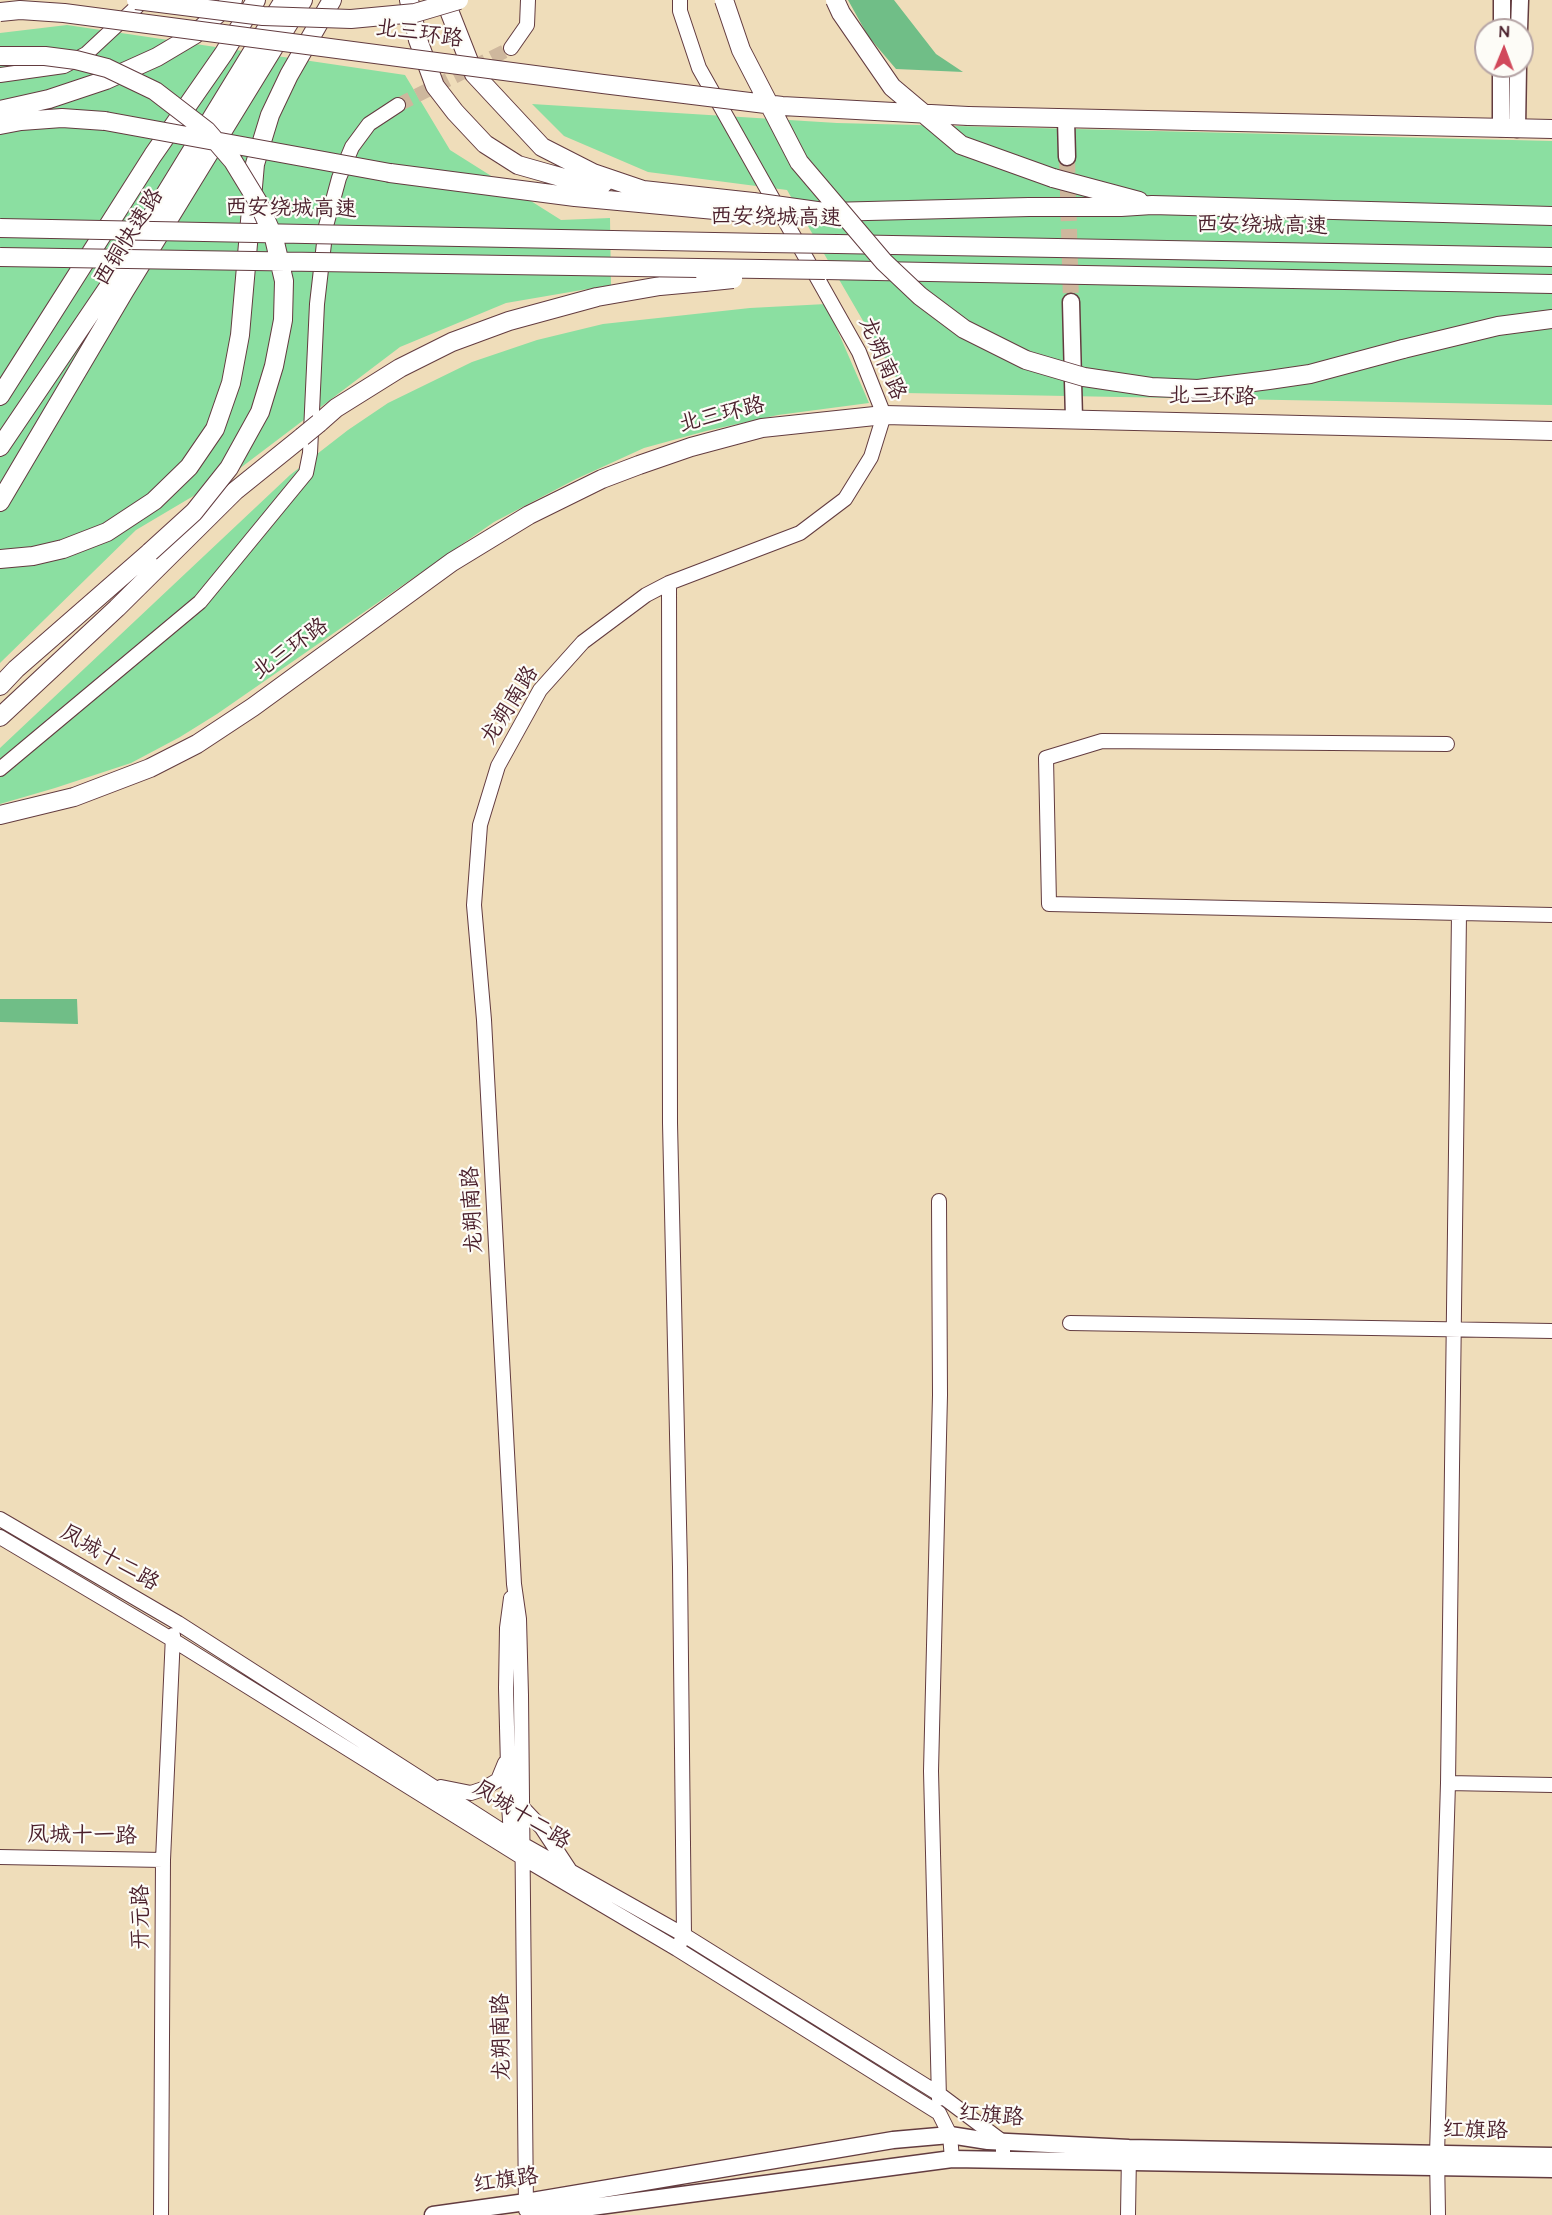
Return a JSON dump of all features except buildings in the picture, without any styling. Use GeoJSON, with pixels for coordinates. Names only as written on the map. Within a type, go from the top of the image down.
{"type":"FeatureCollection","features":[{"type":"Feature","properties":{"kind":"highway"},"geometry":{"type":"LineString","coordinates":[[136,0],[263,16],[351,20],[415,13],[459,0]]}},
{"type":"Feature","properties":{"kind":"highway"},"geometry":{"type":"LineString","coordinates":[[0,110],[49,99],[106,80],[157,57],[194,35],[233,0]]}},
{"type":"Feature","properties":{"kind":"highway"},"geometry":{"type":"LineString","coordinates":[[0,396],[153,155],[224,53],[256,0]]}},
{"type":"Feature","properties":{"kind":"highway","name":"西铜快速路"},"geometry":{"type":"LineString","coordinates":[[0,447],[115,276],[284,0]]}},
{"type":"Feature","properties":{"kind":"highway","name":"西铜快速路"},"geometry":{"type":"LineString","coordinates":[[0,502],[124,292],[303,0]]}},
{"type":"Feature","properties":{"kind":"highway"},"geometry":{"type":"LineString","coordinates":[[0,560],[63,549],[107,532],[154,501],[189,467],[215,429],[231,382],[240,335],[255,164],[270,115],[289,75],[332,0]]}},
{"type":"Feature","properties":{"kind":"highway"},"geometry":{"type":"LineString","coordinates":[[409,0],[418,40],[435,86],[455,112],[485,144],[518,165],[564,178],[756,208]]}},
{"type":"Feature","properties":{"kind":"highway"},"geometry":{"type":"LineString","coordinates":[[448,0],[450,13],[474,74],[542,147],[593,173],[643,190]]}},
{"type":"Feature","properties":{"kind":"highway"},"geometry":{"type":"LineString","coordinates":[[724,0],[741,50],[799,162],[884,262],[920,296],[964,329],[1026,360],[1084,377],[1150,387],[1198,388],[1310,374],[1498,326],[1552,320]]}},
{"type":"Feature","properties":{"kind":"highway"},"geometry":{"type":"LineString","coordinates":[[835,0],[841,13],[892,87],[961,145],[1053,178],[1152,205]]}},
{"type":"Feature","properties":{"kind":"highway","name":"北三环路"},"geometry":{"type":"LineString","coordinates":[[0,12],[64,13],[782,106],[1066,119],[1552,129]]}},
{"type":"Feature","properties":{"kind":"highway"},"geometry":{"type":"LineString","coordinates":[[0,56],[45,56],[76,60],[107,68],[155,91],[207,131],[233,161],[258,202],[274,238],[284,281],[284,320],[274,366],[260,412],[229,468],[194,512],[16,669],[0,686]]}},
{"type":"Feature","properties":{"kind":"highway"},"geometry":{"type":"LineString","coordinates":[[0,124],[62,118],[105,121],[390,173],[574,197],[756,208],[824,212],[1152,205],[1552,216]]}},
{"type":"Feature","properties":{"kind":"highway","name":"西安绕城高速"},"geometry":{"type":"LineString","coordinates":[[0,228],[1552,257]]}},
{"type":"Feature","properties":{"kind":"highway"},"geometry":{"type":"LineString","coordinates":[[0,257],[1552,284]]}},
{"type":"Feature","properties":{"kind":"highway"},"geometry":{"type":"LineString","coordinates":[[0,717],[117,608],[235,491],[336,408],[400,368],[452,342],[508,321],[597,297],[660,286],[825,270]]}},
{"type":"Feature","properties":{"kind":"highway","name":"北三环路"},"geometry":{"type":"LineString","coordinates":[[0,815],[74,797],[150,768],[197,744],[253,707],[452,562],[529,515],[602,479],[691,447],[762,428],[884,415],[1552,431]]}},
{"type":"Feature","properties":{"kind":"main road"},"geometry":{"type":"LineString","coordinates":[[1502,0],[1502,18]]}},
{"type":"Feature","properties":{"kind":"main road"},"geometry":{"type":"LineString","coordinates":[[1519,18],[1520,0]]}},
{"type":"Feature","properties":{"kind":"main road"},"geometry":{"type":"LineString","coordinates":[[1503,78],[1509,129]]}},
{"type":"Feature","properties":{"kind":"main road"},"geometry":{"type":"LineString","coordinates":[[1509,129],[1516,78]]}},
{"type":"Feature","properties":{"kind":"main road"},"geometry":{"type":"LineString","coordinates":[[1066,119],[1067,157]]}},
{"type":"Feature","properties":{"kind":"main road"},"geometry":{"type":"LineString","coordinates":[[1071,302],[1074,419]]}},
{"type":"Feature","properties":{"kind":"main road","name":"红旗路"},"geometry":{"type":"LineString","coordinates":[[528,2211],[882,2142],[950,2135],[1129,2155]]}},
{"type":"Feature","properties":{"kind":"main road","name":"红旗路"},"geometry":{"type":"LineString","coordinates":[[433,2215],[528,2211],[952,2159],[1003,2160],[1129,2155],[1438,2160],[1552,2156]]}},
{"type":"Feature","properties":{"kind":"main road","name":"红旗路"},"geometry":{"type":"LineString","coordinates":[[1438,2160],[1552,2169]]}},
{"type":"Feature","properties":{"kind":"street"},"geometry":{"type":"LineString","coordinates":[[0,75],[64,66],[86,54],[144,0]]}},
{"type":"Feature","properties":{"kind":"street"},"geometry":{"type":"LineString","coordinates":[[511,48],[527,25],[528,0]]}},
{"type":"Feature","properties":{"kind":"street","name":"龙朔南路"},"geometry":{"type":"LineString","coordinates":[[528,2211],[520,1641],[514,1584],[484,1020],[474,905],[480,825],[498,766],[540,690],[583,642],[646,595],[669,583],[800,533],[844,499],[871,457],[884,415],[854,343],[699,68],[680,10],[680,0]]}},
{"type":"Feature","properties":{"kind":"street"},"geometry":{"type":"LineString","coordinates":[[0,768],[200,602],[306,473],[310,453],[317,304],[326,226],[339,178],[352,147],[369,124],[398,105]]}},
{"type":"Feature","properties":{"kind":"street"},"geometry":{"type":"LineString","coordinates":[[669,583],[670,1123],[680,1567],[684,1935],[677,1949]]}},
{"type":"Feature","properties":{"kind":"street"},"geometry":{"type":"LineString","coordinates":[[1447,744],[1102,741],[1046,758],[1048,904],[1552,915]]}},
{"type":"Feature","properties":{"kind":"street"},"geometry":{"type":"LineString","coordinates":[[1438,2215],[1448,1783],[1459,914]]}},
{"type":"Feature","properties":{"kind":"street"},"geometry":{"type":"LineString","coordinates":[[939,1201],[940,1395],[931,1771],[939,2113],[950,2135],[952,2159]]}},
{"type":"Feature","properties":{"kind":"street"},"geometry":{"type":"LineString","coordinates":[[1070,1323],[1552,1331]]}},
{"type":"Feature","properties":{"kind":"street","name":"凤城十二路"},"geometry":{"type":"LineString","coordinates":[[0,1519],[172,1620],[434,1786],[511,1835],[523,1851],[570,1870],[684,1935],[939,2094],[1003,2142]]}},
{"type":"Feature","properties":{"kind":"street","name":"凤城十二路"},"geometry":{"type":"LineString","coordinates":[[0,1537],[523,1851],[939,2113]]}},
{"type":"Feature","properties":{"kind":"street","name":"龙朔南路"},"geometry":{"type":"LineString","coordinates":[[511,1835],[507,1628],[514,1584]]}},
{"type":"Feature","properties":{"kind":"street","name":"开元路"},"geometry":{"type":"LineString","coordinates":[[161,2215],[163,1860],[172,1620]]}},
{"type":"Feature","properties":{"kind":"street"},"geometry":{"type":"LineString","coordinates":[[434,1786],[471,1793],[483,1789],[498,1780],[508,1755]]}},
{"type":"Feature","properties":{"kind":"street"},"geometry":{"type":"LineString","coordinates":[[1448,1783],[1552,1785]]}},
{"type":"Feature","properties":{"kind":"street"},"geometry":{"type":"LineString","coordinates":[[523,1808],[542,1828],[570,1870]]}},
{"type":"Feature","properties":{"kind":"street","name":"凤城十一路"},"geometry":{"type":"LineString","coordinates":[[0,1857],[163,1860]]}},
{"type":"Feature","properties":{"kind":"street"},"geometry":{"type":"LineString","coordinates":[[1003,2142],[1003,2160]]}},
{"type":"Feature","properties":{"kind":"street"},"geometry":{"type":"LineString","coordinates":[[1128,2215],[1129,2155]]}},
{"type":"Feature","properties":{"kind":"green space"},"geometry":{"type":"Polygon","coordinates":[[[848,0],[894,0],[936,54],[963,72],[896,69],[868,36],[848,0]]]}},
{"type":"Feature","properties":{"kind":"green space"},"geometry":{"type":"Polygon","coordinates":[[[67,25],[405,75],[450,150],[561,220],[610,218],[611,285],[506,303],[400,347],[239,469],[136,530],[0,663],[0,33],[67,25]]]}},
{"type":"Feature","properties":{"kind":"green space"},"geometry":{"type":"Polygon","coordinates":[[[532,104],[837,123],[1552,141],[1552,405],[905,393],[787,190],[648,172],[564,136],[532,104]]]}},
{"type":"Feature","properties":{"kind":"green space"},"geometry":{"type":"Polygon","coordinates":[[[826,304],[869,403],[778,415],[706,431],[644,448],[576,479],[494,522],[217,714],[180,737],[131,763],[0,804],[0,748],[290,475],[348,430],[388,403],[472,362],[537,340],[603,324],[750,308],[826,304]]]}},
{"type":"Feature","properties":{"kind":"green space"},"geometry":{"type":"Polygon","coordinates":[[[0,999],[77,999],[78,1024],[0,1022],[0,999]]]}},
{"type":"Feature","properties":{"kind":"tunnel"},"geometry":{"type":"LineString","coordinates":[[398,105],[511,48]]}},
{"type":"Feature","properties":{"kind":"tunnel"},"geometry":{"type":"LineString","coordinates":[[1067,157],[1071,302]]}}]}
